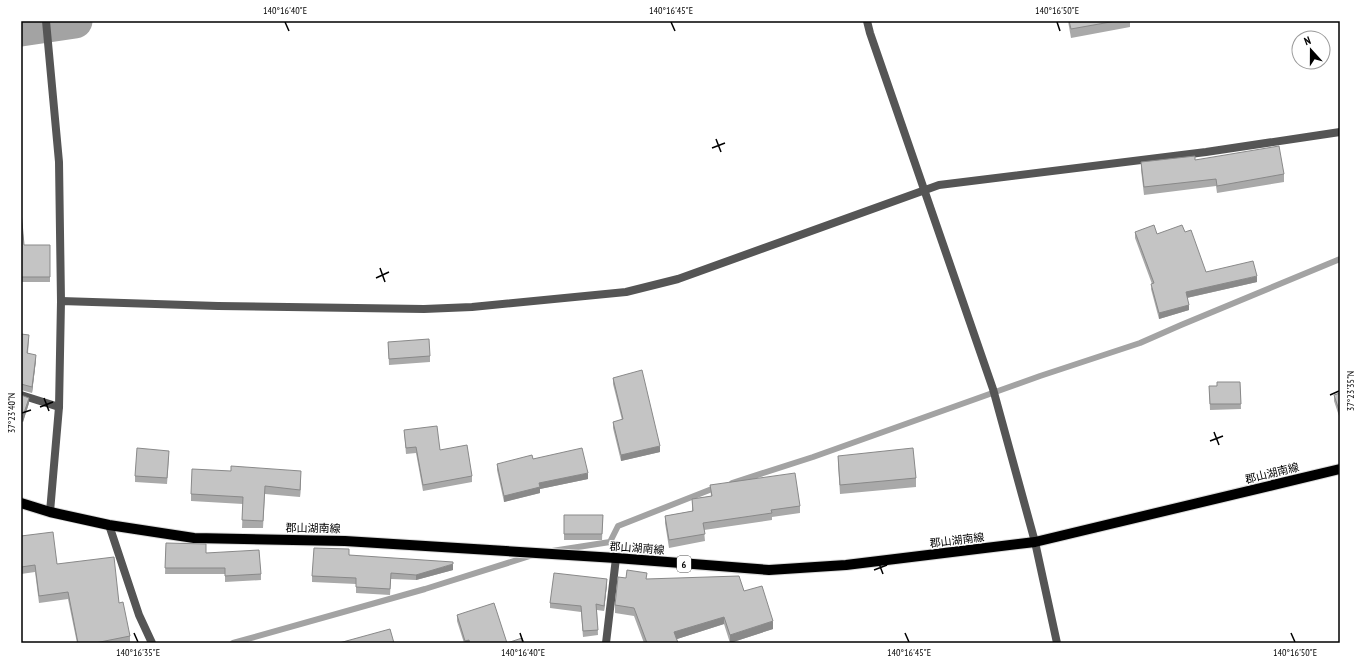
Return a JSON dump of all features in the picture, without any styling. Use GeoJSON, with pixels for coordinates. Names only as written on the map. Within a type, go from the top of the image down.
{"type":"FeatureCollection","features":[{"type":"Feature","properties":{"kind":"main road","name":"郡山湖南線"},"geometry":{"type":"LineString","coordinates":[[21,503],[50,512],[109,525],[194,538],[345,541],[616,558],[769,570],[846,566],[1035,542],[1340,469]]}},
{"type":"Feature","properties":{"kind":"street"},"geometry":{"type":"LineString","coordinates":[[46,21],[59,162],[61,301],[59,407],[50,512]]}},
{"type":"Feature","properties":{"kind":"street"},"geometry":{"type":"LineString","coordinates":[[867,21],[993,389],[1035,542],[1057,643]]}},
{"type":"Feature","properties":{"kind":"street"},"geometry":{"type":"LineString","coordinates":[[61,301],[218,306],[424,309],[472,307],[626,292],[678,279],[924,189],[939,185],[1206,152],[1340,132]]}},
{"type":"Feature","properties":{"kind":"street"},"geometry":{"type":"LineString","coordinates":[[21,396],[59,407]]}},
{"type":"Feature","properties":{"kind":"street"},"geometry":{"type":"LineString","coordinates":[[109,525],[139,615],[152,643]]}},
{"type":"Feature","properties":{"kind":"street"},"geometry":{"type":"LineString","coordinates":[[606,643],[616,558]]}},
{"type":"Feature","properties":{"kind":"building"},"geometry":{"type":"Polygon","coordinates":[[[1069,21],[1116,21],[1071,29],[1069,21]]]}},
{"type":"Feature","properties":{"kind":"building"},"geometry":{"type":"Polygon","coordinates":[[[1279,146],[1284,174],[1217,186],[1216,179],[1144,187],[1141,162],[1195,156],[1195,160],[1279,146]]]}},
{"type":"Feature","properties":{"kind":"building"},"geometry":{"type":"Polygon","coordinates":[[[21,211],[24,245],[50,245],[50,277],[21,277],[21,211]]]}},
{"type":"Feature","properties":{"kind":"building"},"geometry":{"type":"Polygon","coordinates":[[[1154,225],[1157,234],[1182,225],[1185,232],[1191,230],[1206,272],[1253,261],[1257,276],[1186,292],[1189,305],[1159,313],[1151,284],[1154,283],[1135,232],[1154,225]]]}},
{"type":"Feature","properties":{"kind":"building"},"geometry":{"type":"Polygon","coordinates":[[[21,334],[29,335],[27,353],[36,355],[32,387],[21,384],[21,334]]]}},
{"type":"Feature","properties":{"kind":"building"},"geometry":{"type":"Polygon","coordinates":[[[429,339],[430,356],[389,359],[388,342],[429,339]]]}},
{"type":"Feature","properties":{"kind":"building"},"geometry":{"type":"Polygon","coordinates":[[[642,370],[660,446],[621,455],[613,422],[623,419],[613,378],[642,370]]]}},
{"type":"Feature","properties":{"kind":"building"},"geometry":{"type":"Polygon","coordinates":[[[1217,382],[1240,382],[1241,404],[1210,404],[1209,386],[1217,386],[1217,382]]]}},
{"type":"Feature","properties":{"kind":"building"},"geometry":{"type":"Polygon","coordinates":[[[1340,393],[1340,413],[1334,395],[1340,393]]]}},
{"type":"Feature","properties":{"kind":"building"},"geometry":{"type":"Polygon","coordinates":[[[21,395],[29,398],[23,416],[21,416],[21,395]]]}},
{"type":"Feature","properties":{"kind":"building"},"geometry":{"type":"Polygon","coordinates":[[[437,426],[440,450],[467,445],[472,476],[423,485],[416,447],[406,448],[404,430],[437,426]]]}},
{"type":"Feature","properties":{"kind":"building"},"geometry":{"type":"Polygon","coordinates":[[[137,448],[169,451],[167,478],[135,476],[137,448]]]}},
{"type":"Feature","properties":{"kind":"building"},"geometry":{"type":"Polygon","coordinates":[[[582,448],[588,473],[539,483],[540,487],[504,496],[497,464],[532,455],[533,459],[582,448]]]}},
{"type":"Feature","properties":{"kind":"building"},"geometry":{"type":"Polygon","coordinates":[[[913,448],[916,478],[840,485],[838,456],[913,448]]]}},
{"type":"Feature","properties":{"kind":"building"},"geometry":{"type":"Polygon","coordinates":[[[231,466],[301,471],[300,490],[265,486],[263,521],[242,520],[243,497],[191,494],[192,469],[231,471],[231,466]]]}},
{"type":"Feature","properties":{"kind":"building"},"geometry":{"type":"Polygon","coordinates":[[[795,473],[800,506],[771,510],[772,513],[703,523],[705,534],[669,540],[665,516],[693,511],[692,499],[712,496],[710,485],[795,473]]]}},
{"type":"Feature","properties":{"kind":"building"},"geometry":{"type":"Polygon","coordinates":[[[564,515],[603,515],[602,534],[564,534],[564,515]]]}},
{"type":"Feature","properties":{"kind":"building"},"geometry":{"type":"Polygon","coordinates":[[[53,532],[57,564],[114,557],[119,603],[123,602],[130,636],[95,643],[78,643],[68,592],[39,596],[35,565],[21,567],[21,536],[53,532]]]}},
{"type":"Feature","properties":{"kind":"building"},"geometry":{"type":"Polygon","coordinates":[[[166,543],[206,544],[206,553],[259,550],[261,574],[225,576],[225,568],[165,568],[166,543]]]}},
{"type":"Feature","properties":{"kind":"building"},"geometry":{"type":"Polygon","coordinates":[[[314,548],[349,549],[349,555],[453,562],[453,564],[416,575],[391,573],[390,589],[356,587],[356,578],[312,576],[314,548]]]}},
{"type":"Feature","properties":{"kind":"building"},"geometry":{"type":"Polygon","coordinates":[[[627,570],[647,573],[646,579],[739,576],[744,591],[762,586],[773,621],[730,635],[724,617],[674,632],[678,643],[647,643],[634,608],[615,605],[618,577],[626,578],[627,570]]]}},
{"type":"Feature","properties":{"kind":"building"},"geometry":{"type":"Polygon","coordinates":[[[554,573],[607,579],[604,606],[596,604],[598,630],[583,631],[581,606],[550,603],[554,573]]]}},
{"type":"Feature","properties":{"kind":"building"},"geometry":{"type":"Polygon","coordinates":[[[494,603],[507,643],[470,643],[469,640],[465,641],[457,615],[494,603]]]}},
{"type":"Feature","properties":{"kind":"building"},"geometry":{"type":"Polygon","coordinates":[[[390,629],[394,643],[339,643],[390,629]]]}},
{"type":"Feature","properties":{"kind":"building"},"geometry":{"type":"Polygon","coordinates":[[[522,638],[524,643],[507,643],[522,638]]]}},
{"type":"Feature","properties":{"kind":"waterway"},"geometry":{"type":"LineString","coordinates":[[21,29],[75,21]]}},
{"type":"Feature","properties":{"kind":"waterway"},"geometry":{"type":"LineString","coordinates":[[732,483],[813,457],[1040,376],[1140,343],[1340,259]]}},
{"type":"Feature","properties":{"kind":"waterway"},"geometry":{"type":"LineString","coordinates":[[552,551],[610,542],[618,526],[717,487]]}},
{"type":"Feature","properties":{"kind":"waterway"},"geometry":{"type":"LineString","coordinates":[[233,643],[425,589],[533,555]]}}]}
